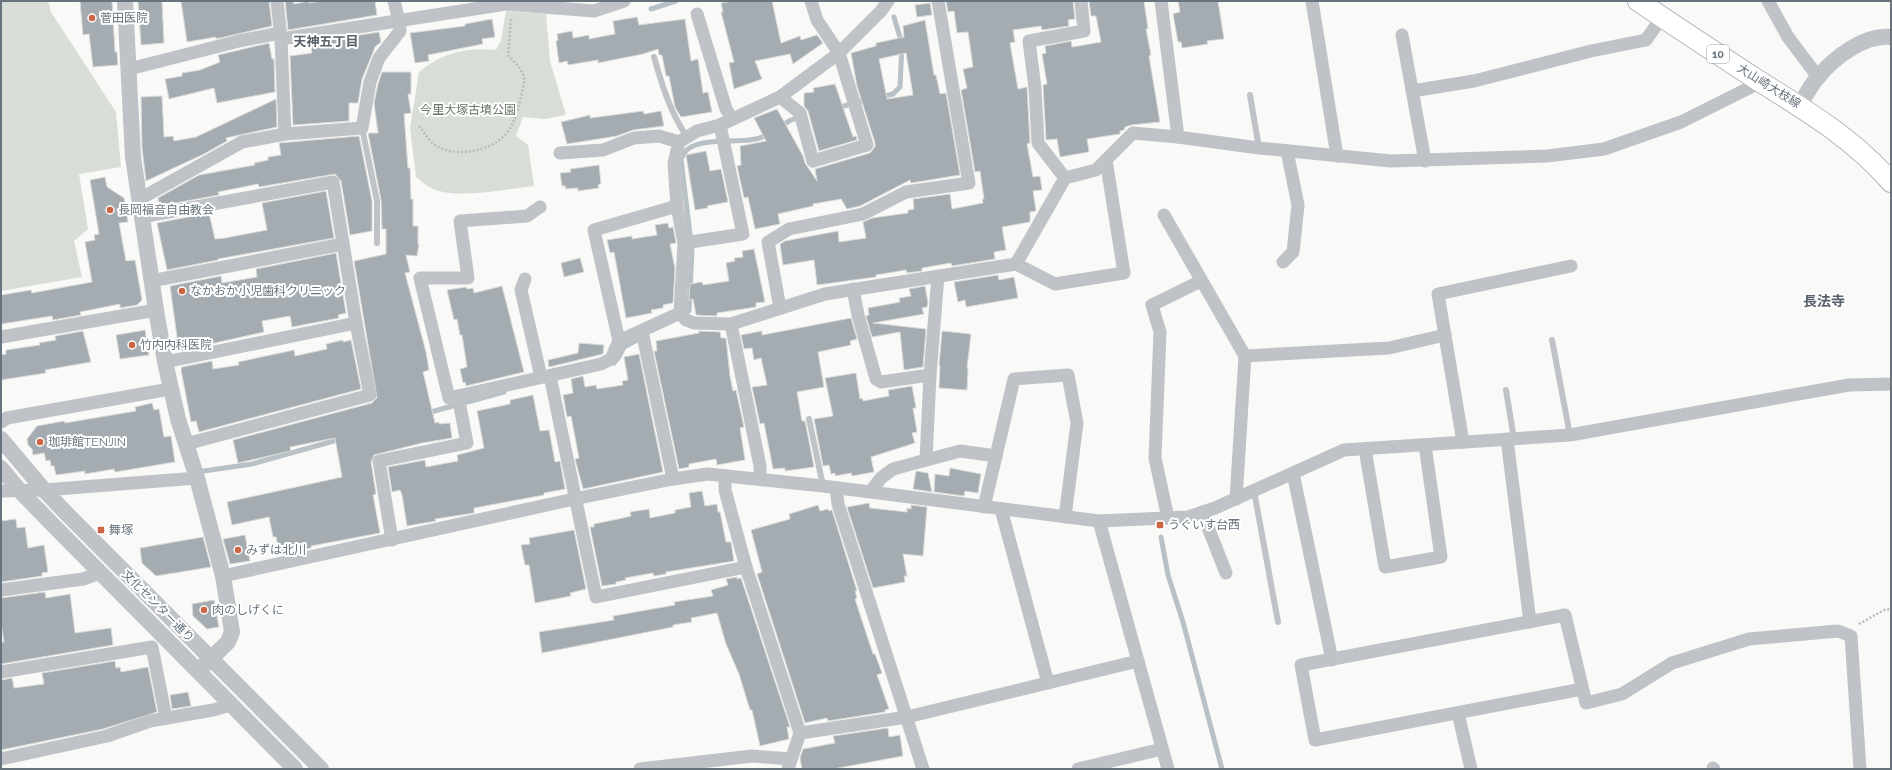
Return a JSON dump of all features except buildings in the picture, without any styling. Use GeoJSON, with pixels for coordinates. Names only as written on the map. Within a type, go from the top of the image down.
{"type":"FeatureCollection","features":[{"type":"Feature","properties":{"kind":"main road","name":"大山崎大枝線"},"geometry":{"type":"LineString","coordinates":[[1638,1],[1761,82],[1799,105],[1850,141],[1891,182]]}},
{"type":"Feature","properties":{"kind":"street"},"geometry":{"type":"LineString","coordinates":[[125,1],[133,157],[138,200],[151,281],[170,389],[197,478],[223,576],[232,632],[228,642],[198,671]]}},
{"type":"Feature","properties":{"kind":"street"},"geometry":{"type":"LineString","coordinates":[[277,1],[285,134]]}},
{"type":"Feature","properties":{"kind":"street"},"geometry":{"type":"LineString","coordinates":[[138,200],[242,142],[285,134],[362,128],[370,82],[379,58],[400,31],[394,1]]}},
{"type":"Feature","properties":{"kind":"street"},"geometry":{"type":"LineString","coordinates":[[128,69],[239,41],[399,21],[506,4],[594,11],[624,1]]}},
{"type":"Feature","properties":{"kind":"street"},"geometry":{"type":"LineString","coordinates":[[780,97],[800,113],[812,161],[867,145],[839,53],[817,20],[811,1]]}},
{"type":"Feature","properties":{"kind":"street"},"geometry":{"type":"LineString","coordinates":[[560,153],[603,150],[634,138],[659,136],[683,139],[697,131],[726,122],[780,97],[839,53],[881,11],[888,1]]}},
{"type":"Feature","properties":{"kind":"street"},"geometry":{"type":"LineString","coordinates":[[780,308],[768,242],[789,229],[863,214],[906,192],[969,183],[938,1]]}},
{"type":"Feature","properties":{"kind":"street"},"geometry":{"type":"LineString","coordinates":[[1065,178],[1038,143],[1036,88],[1029,41],[1084,31],[1081,1]]}},
{"type":"Feature","properties":{"kind":"street"},"geometry":{"type":"LineString","coordinates":[[1161,1],[1178,137]]}},
{"type":"Feature","properties":{"kind":"street"},"geometry":{"type":"LineString","coordinates":[[1312,1],[1337,156]]}},
{"type":"Feature","properties":{"kind":"street"},"geometry":{"type":"LineString","coordinates":[[1768,1],[1788,37],[1818,77]]}},
{"type":"Feature","properties":{"kind":"street"},"geometry":{"type":"LineString","coordinates":[[684,244],[743,234],[726,122],[726,109],[697,14]]}},
{"type":"Feature","properties":{"kind":"street"},"geometry":{"type":"LineString","coordinates":[[1412,91],[1474,81],[1591,51],[1646,40],[1662,17]]}},
{"type":"Feature","properties":{"kind":"street"},"geometry":{"type":"LineString","coordinates":[[1402,35],[1425,161]]}},
{"type":"Feature","properties":{"kind":"street"},"geometry":{"type":"LineString","coordinates":[[1799,105],[1818,77],[1835,61],[1864,42],[1883,36],[1891,37]]}},
{"type":"Feature","properties":{"kind":"street"},"geometry":{"type":"LineString","coordinates":[[1016,264],[1065,178],[1096,170],[1133,133],[1178,137],[1287,151],[1391,161],[1547,156],[1604,149],[1681,122],[1761,82]]}},
{"type":"Feature","properties":{"kind":"street"},"geometry":{"type":"LineString","coordinates":[[683,139],[674,163],[677,206],[684,244],[680,313],[686,320],[694,323],[732,324],[825,294],[1016,264],[1056,284],[1124,273],[1106,160]]}},
{"type":"Feature","properties":{"kind":"street"},"geometry":{"type":"LineString","coordinates":[[1283,262],[1293,252],[1298,205],[1287,151]]}},
{"type":"Feature","properties":{"kind":"street"},"geometry":{"type":"LineString","coordinates":[[141,217],[333,182],[356,324],[370,395],[186,444]]}},
{"type":"Feature","properties":{"kind":"street"},"geometry":{"type":"LineString","coordinates":[[540,207],[527,216],[460,221],[468,278],[420,278],[449,398],[601,364],[611,359],[619,341],[594,230],[677,206]]}},
{"type":"Feature","properties":{"kind":"street"},"geometry":{"type":"LineString","coordinates":[[1164,215],[1245,356],[1236,499]]}},
{"type":"Feature","properties":{"kind":"street"},"geometry":{"type":"LineString","coordinates":[[151,281],[343,244]]}},
{"type":"Feature","properties":{"kind":"street"},"geometry":{"type":"LineString","coordinates":[[1463,442],[1438,294],[1571,266]]}},
{"type":"Feature","properties":{"kind":"street"},"geometry":{"type":"LineString","coordinates":[[926,460],[930,375],[938,276]]}},
{"type":"Feature","properties":{"kind":"street"},"geometry":{"type":"LineString","coordinates":[[525,279],[521,290],[545,376],[596,597],[746,567]]}},
{"type":"Feature","properties":{"kind":"street"},"geometry":{"type":"LineString","coordinates":[[1168,518],[1155,458],[1160,332],[1152,305],[1201,280]]}},
{"type":"Feature","properties":{"kind":"street"},"geometry":{"type":"LineString","coordinates":[[854,289],[858,314],[876,379],[881,382],[930,375]]}},
{"type":"Feature","properties":{"kind":"street"},"geometry":{"type":"LineString","coordinates":[[1,337],[156,310]]}},
{"type":"Feature","properties":{"kind":"street"},"geometry":{"type":"LineString","coordinates":[[619,341],[680,313]]}},
{"type":"Feature","properties":{"kind":"street"},"geometry":{"type":"LineString","coordinates":[[165,362],[356,324]]}},
{"type":"Feature","properties":{"kind":"street"},"geometry":{"type":"LineString","coordinates":[[732,324],[760,466],[760,479]]}},
{"type":"Feature","properties":{"kind":"street"},"geometry":{"type":"LineString","coordinates":[[642,331],[672,479]]}},
{"type":"Feature","properties":{"kind":"street"},"geometry":{"type":"LineString","coordinates":[[1245,356],[1389,348],[1445,335]]}},
{"type":"Feature","properties":{"kind":"street"},"geometry":{"type":"LineString","coordinates":[[984,507],[1014,379],[1068,375],[1077,423],[1065,517]]}},
{"type":"Feature","properties":{"kind":"street"},"geometry":{"type":"LineString","coordinates":[[223,576],[574,499],[672,479],[708,474],[823,486],[1099,521],[1188,517],[1236,499],[1344,450],[1570,435],[1849,385],[1891,384]]}},
{"type":"Feature","properties":{"kind":"street"},"geometry":{"type":"LineString","coordinates":[[1,422],[7,418],[170,389]]}},
{"type":"Feature","properties":{"kind":"street"},"geometry":{"type":"LineString","coordinates":[[392,540],[379,461],[468,443],[458,396]]}},
{"type":"Feature","properties":{"kind":"street","name":"文化センター通り"},"geometry":{"type":"LineString","coordinates":[[1,439],[44,490],[321,769]]}},
{"type":"Feature","properties":{"kind":"street"},"geometry":{"type":"LineString","coordinates":[[1510,439],[1530,622]]}},
{"type":"Feature","properties":{"kind":"street"},"geometry":{"type":"LineString","coordinates":[[1365,449],[1385,567],[1441,557],[1425,445]]}},
{"type":"Feature","properties":{"kind":"street"},"geometry":{"type":"LineString","coordinates":[[871,492],[881,478],[894,469],[960,451],[996,456]]}},
{"type":"Feature","properties":{"kind":"street","name":"文化センター通り"},"geometry":{"type":"LineString","coordinates":[[1,468],[20,490],[100,573],[169,641],[290,767]]}},
{"type":"Feature","properties":{"kind":"street"},"geometry":{"type":"LineString","coordinates":[[1293,473],[1332,660]]}},
{"type":"Feature","properties":{"kind":"street"},"geometry":{"type":"LineString","coordinates":[[640,769],[752,756],[789,764],[800,733],[746,567],[725,490],[725,476]]}},
{"type":"Feature","properties":{"kind":"street"},"geometry":{"type":"LineString","coordinates":[[1,491],[44,490],[197,478]]}},
{"type":"Feature","properties":{"kind":"street"},"geometry":{"type":"LineString","coordinates":[[836,488],[838,504],[923,769]]}},
{"type":"Feature","properties":{"kind":"street"},"geometry":{"type":"LineString","coordinates":[[1001,509],[1048,683]]}},
{"type":"Feature","properties":{"kind":"street"},"geometry":{"type":"LineString","coordinates":[[1202,512],[1226,573]]}},
{"type":"Feature","properties":{"kind":"street"},"geometry":{"type":"LineString","coordinates":[[1099,521],[1168,769]]}},
{"type":"Feature","properties":{"kind":"street"},"geometry":{"type":"LineString","coordinates":[[1,590],[83,579],[100,573]]}},
{"type":"Feature","properties":{"kind":"street"},"geometry":{"type":"LineString","coordinates":[[1582,689],[1315,740],[1301,665],[1565,615],[1586,703],[1622,694],[1672,663],[1749,638],[1838,631],[1851,636],[1860,769]]}},
{"type":"Feature","properties":{"kind":"street"},"geometry":{"type":"LineString","coordinates":[[1,672],[152,647],[169,641]]}},
{"type":"Feature","properties":{"kind":"street"},"geometry":{"type":"LineString","coordinates":[[152,647],[166,718]]}},
{"type":"Feature","properties":{"kind":"street"},"geometry":{"type":"LineString","coordinates":[[800,733],[907,717],[1138,661]]}},
{"type":"Feature","properties":{"kind":"street"},"geometry":{"type":"LineString","coordinates":[[1,759],[107,736],[150,721],[213,710],[231,705]]}},
{"type":"Feature","properties":{"kind":"street"},"geometry":{"type":"LineString","coordinates":[[1458,713],[1471,769]]}},
{"type":"Feature","properties":{"kind":"street"},"geometry":{"type":"LineString","coordinates":[[1078,769],[1162,749]]}},
{"type":"Feature","properties":{"kind":"street"},"geometry":{"type":"LineString","coordinates":[[290,767],[304,751]]}},
{"type":"Feature","properties":{"kind":"lane"},"geometry":{"type":"LineString","coordinates":[[654,57],[666,99],[683,139]]}},
{"type":"Feature","properties":{"kind":"lane"},"geometry":{"type":"LineString","coordinates":[[1250,94],[1260,148]]}},
{"type":"Feature","properties":{"kind":"lane"},"geometry":{"type":"LineString","coordinates":[[362,128],[377,201],[377,242]]}},
{"type":"Feature","properties":{"kind":"lane"},"geometry":{"type":"LineString","coordinates":[[1552,340],[1570,435]]}},
{"type":"Feature","properties":{"kind":"lane"},"geometry":{"type":"LineString","coordinates":[[1506,390],[1510,439]]}},
{"type":"Feature","properties":{"kind":"lane"},"geometry":{"type":"LineString","coordinates":[[809,419],[823,486]]}},
{"type":"Feature","properties":{"kind":"lane"},"geometry":{"type":"LineString","coordinates":[[1254,491],[1278,622]]}},
{"type":"Feature","properties":{"kind":"path"},"geometry":{"type":"LineString","coordinates":[[419,126],[435,145],[453,151],[475,150],[490,146],[504,137],[514,123],[524,78],[520,66],[508,55],[513,4]]}},
{"type":"Feature","properties":{"kind":"path"},"geometry":{"type":"LineString","coordinates":[[1842,633],[1884,610],[1891,609]]}},
{"type":"Feature","properties":{"kind":"green space"},"geometry":{"type":"Polygon","coordinates":[[[1,1],[48,1],[51,12],[116,112],[121,167],[79,174],[88,229],[74,241],[82,277],[1,291],[1,1]]]}},
{"type":"Feature","properties":{"kind":"green space","name":"今里大塚古墳公園"},"geometry":{"type":"Polygon","coordinates":[[[506,11],[546,14],[550,61],[566,115],[545,119],[523,117],[516,136],[528,145],[534,186],[461,194],[436,190],[427,186],[416,177],[410,128],[419,72],[436,60],[455,53],[485,49],[496,50],[501,40],[506,11]]]}},
{"type":"Feature","properties":{"kind":"waterway"},"geometry":{"type":"LineString","coordinates":[[651,9],[676,1]]}},
{"type":"Feature","properties":{"kind":"waterway"},"geometry":{"type":"LineString","coordinates":[[880,97],[893,94],[900,87],[902,44],[894,17]]}},
{"type":"Feature","properties":{"kind":"waterway"},"geometry":{"type":"LineString","coordinates":[[837,108],[868,99]]}},
{"type":"Feature","properties":{"kind":"waterway"},"geometry":{"type":"LineString","coordinates":[[781,126],[800,117]]}},
{"type":"Feature","properties":{"kind":"waterway"},"geometry":{"type":"LineString","coordinates":[[683,315],[689,311],[692,251],[681,159],[687,150],[696,145],[751,140],[761,138],[769,134]]}},
{"type":"Feature","properties":{"kind":"waterway"},"geometry":{"type":"LineString","coordinates":[[614,363],[624,347],[643,337]]}},
{"type":"Feature","properties":{"kind":"waterway"},"geometry":{"type":"LineString","coordinates":[[427,413],[504,392]]}},
{"type":"Feature","properties":{"kind":"waterway"},"geometry":{"type":"LineString","coordinates":[[197,472],[252,464],[341,439]]}},
{"type":"Feature","properties":{"kind":"waterway"},"geometry":{"type":"LineString","coordinates":[[1161,537],[1168,575],[1183,622],[1222,769]]}},
{"type":"Feature","properties":{"kind":"place","name":"菅田医院"},"geometry":{"type":"Point","coordinates":[92,18]}},
{"type":"Feature","properties":{"kind":"place","name":"長岡福音自由教会"},"geometry":{"type":"Point","coordinates":[110,210]}},
{"type":"Feature","properties":{"kind":"place","name":"なかおか小児歯科クリニック"},"geometry":{"type":"Point","coordinates":[182,291]}},
{"type":"Feature","properties":{"kind":"place","name":"竹内内科医院"},"geometry":{"type":"Point","coordinates":[132,345]}},
{"type":"Feature","properties":{"kind":"place","name":"珈琲館TENJIN"},"geometry":{"type":"Point","coordinates":[40,442]}},
{"type":"Feature","properties":{"kind":"place","name":"うぐいす台西"},"geometry":{"type":"Point","coordinates":[1160,525]}},
{"type":"Feature","properties":{"kind":"place","name":"舞塚"},"geometry":{"type":"Point","coordinates":[101,530]}},
{"type":"Feature","properties":{"kind":"place","name":"みずは北川"},"geometry":{"type":"Point","coordinates":[238,550]}},
{"type":"Feature","properties":{"kind":"place","name":"肉のしげくに"},"geometry":{"type":"Point","coordinates":[204,610]}},
{"type":"Feature","properties":{"kind":"district","name":"天神五丁目"},"geometry":{"type":"Point","coordinates":[326,41]}},
{"type":"Feature","properties":{"kind":"district","name":"長法寺"},"geometry":{"type":"Point","coordinates":[1824,301]}}]}
